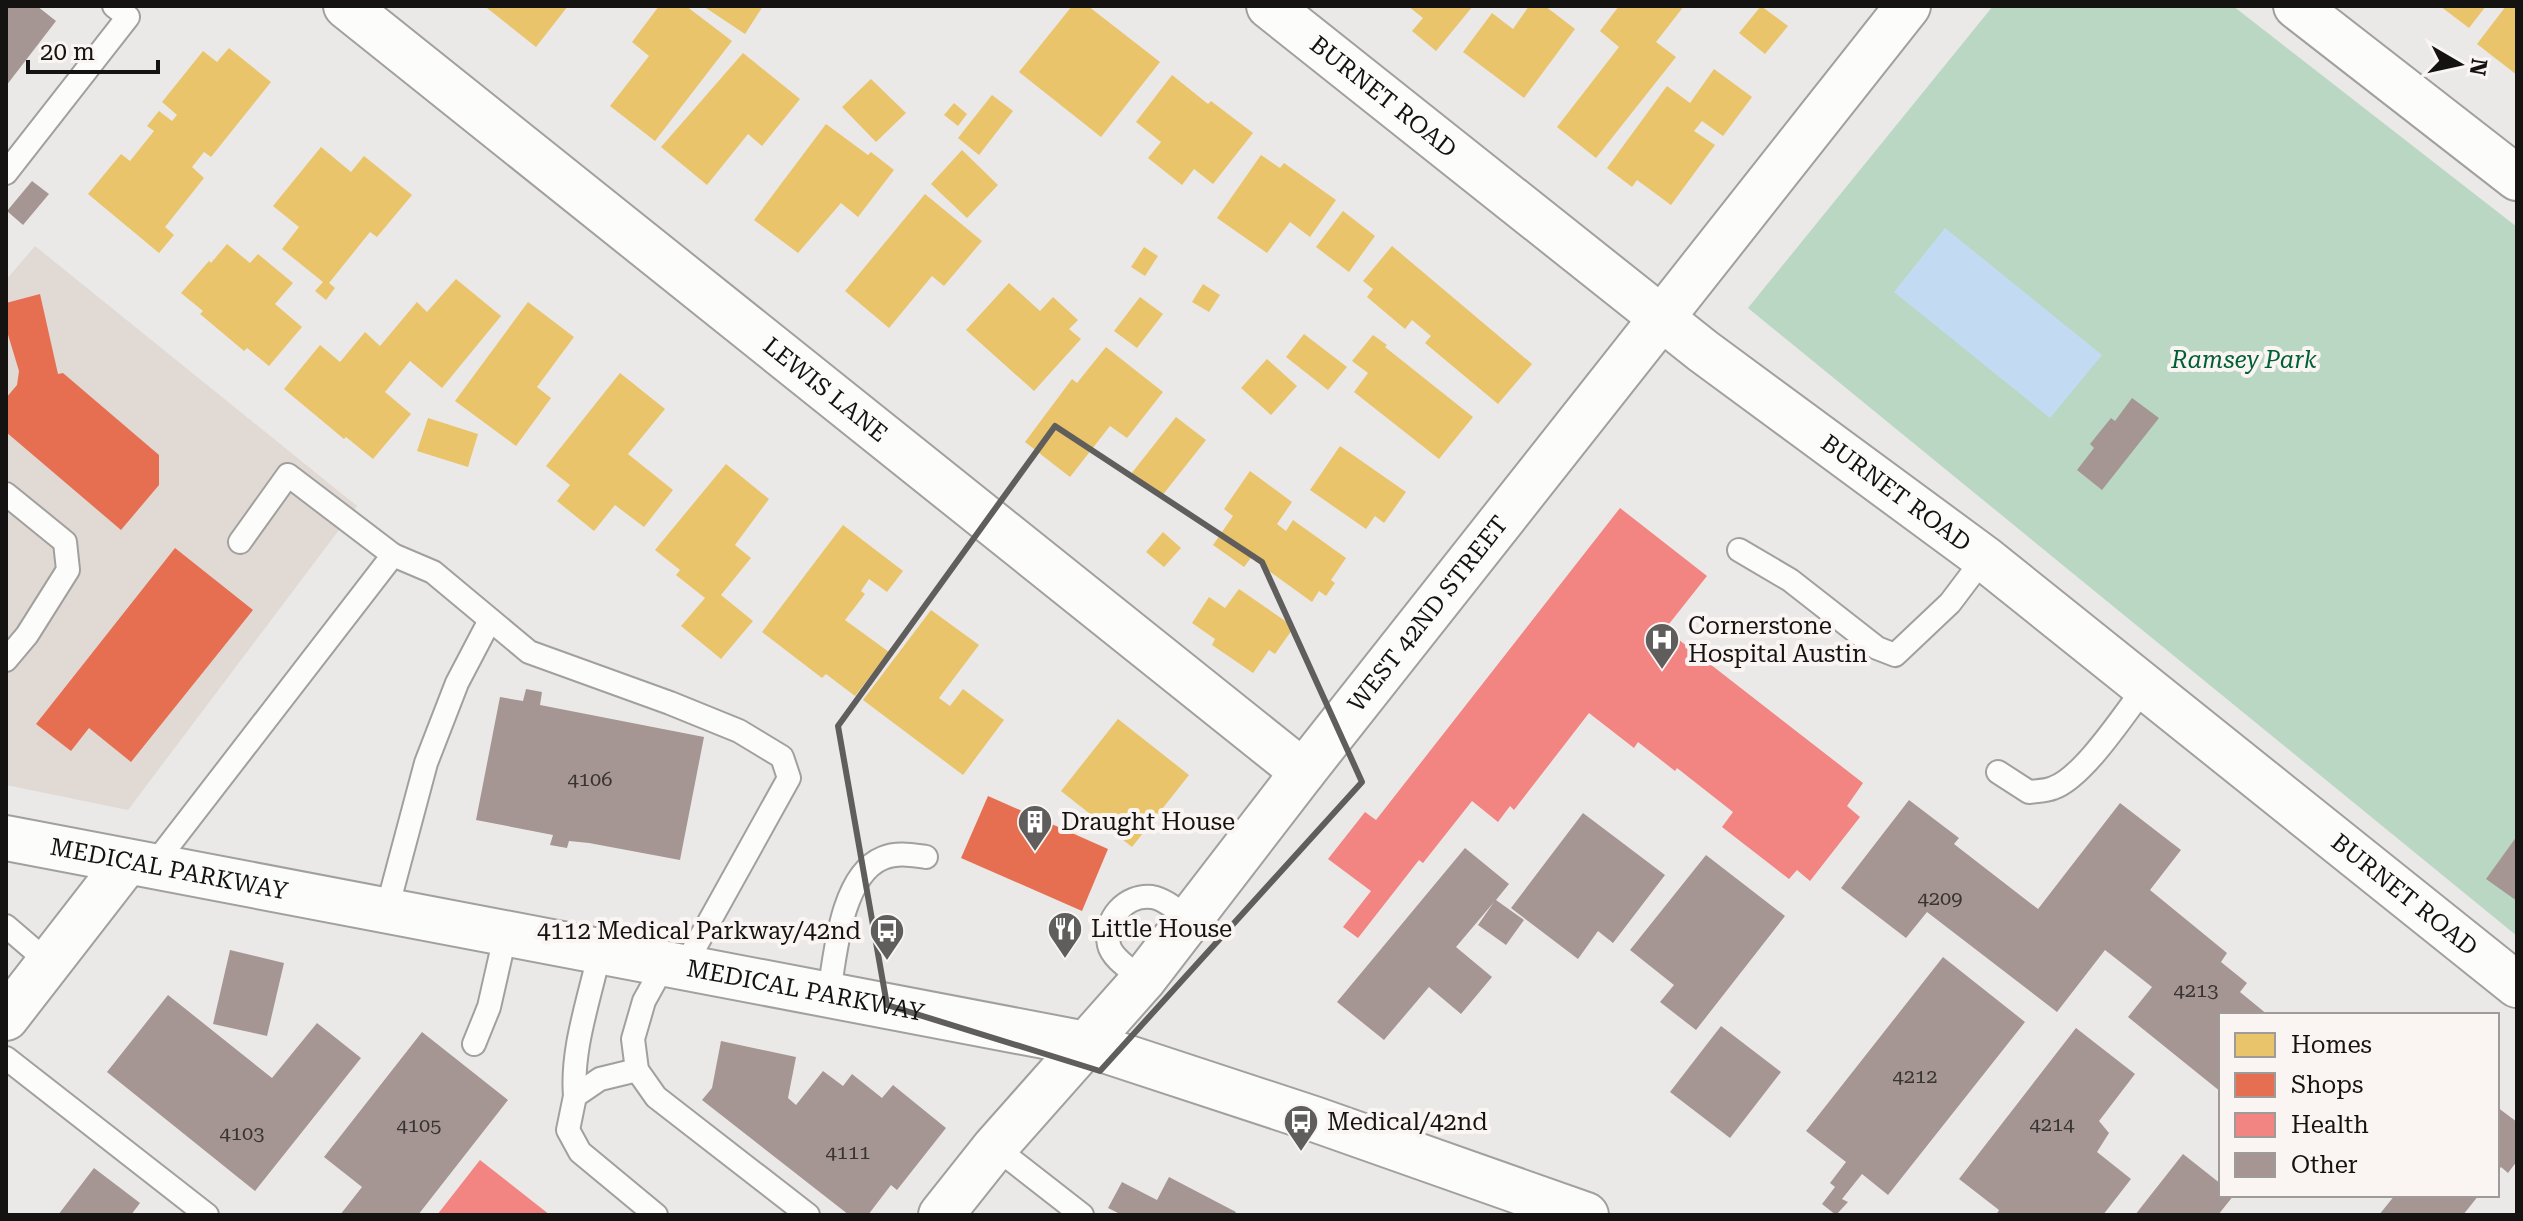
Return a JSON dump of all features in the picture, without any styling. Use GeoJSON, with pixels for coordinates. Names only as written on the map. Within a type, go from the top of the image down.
{"type":"FeatureCollection","features":[{"type":"Feature","properties":{"kind":"street","name":"LEWIS LANE"},"geometry":{"type":"LineString","coordinates":[[346,6],[1303,772]]}},
{"type":"Feature","properties":{"kind":"street","name":"BURNET ROAD"},"geometry":{"type":"LineString","coordinates":[[1269,6],[1703,351],[1984,558],[2517,985]]}},
{"type":"Feature","properties":{"kind":"street","name":"WEST 42ND STREET"},"geometry":{"type":"LineString","coordinates":[[941,1215],[995,1147],[1143,980],[1303,772],[1908,6]]}},
{"type":"Feature","properties":{"kind":"street"},"geometry":{"type":"LineString","coordinates":[[2296,6],[2517,178]]}},
{"type":"Feature","properties":{"kind":"street","name":"MEDICAL PARKWAY"},"geometry":{"type":"LineString","coordinates":[[6,838],[1086,1044],[1314,1119],[1586,1215]]}},
{"type":"Feature","properties":{"kind":"street"},"geometry":{"type":"LineString","coordinates":[[6,1018],[49,963],[139,864]]}},
{"type":"Feature","properties":{"kind":"lane"},"geometry":{"type":"LineString","coordinates":[[6,173],[127,10]]}},
{"type":"Feature","properties":{"kind":"lane"},"geometry":{"type":"LineString","coordinates":[[240,542],[288,475],[393,555],[433,572],[529,652],[739,731],[782,757],[789,778],[674,965],[644,1001],[633,1039],[637,1070],[656,1097],[808,1215]]}},
{"type":"Feature","properties":{"kind":"lane"},"geometry":{"type":"LineString","coordinates":[[6,494],[65,542],[68,570],[27,635],[6,660]]}},
{"type":"Feature","properties":{"kind":"lane"},"geometry":{"type":"LineString","coordinates":[[1739,550],[1790,580],[1877,648],[1895,655],[1950,603],[1984,558]]}},
{"type":"Feature","properties":{"kind":"lane"},"geometry":{"type":"LineString","coordinates":[[139,864],[393,555]]}},
{"type":"Feature","properties":{"kind":"lane"},"geometry":{"type":"LineString","coordinates":[[387,909],[426,763],[457,683],[490,620]]}},
{"type":"Feature","properties":{"kind":"lane"},"geometry":{"type":"LineString","coordinates":[[1998,772],[2029,792],[2053,788],[2067,781],[2083,767],[2145,687]]}},
{"type":"Feature","properties":{"kind":"lane"},"geometry":{"type":"LineString","coordinates":[[829,994],[840,928],[849,899],[864,874],[881,858],[905,853],[926,857]]}},
{"type":"Feature","properties":{"kind":"lane"},"geometry":{"type":"LineString","coordinates":[[1143,980],[1121,962],[1108,944],[1114,916],[1129,900],[1153,897],[1189,919]]}},
{"type":"Feature","properties":{"kind":"lane"},"geometry":{"type":"LineString","coordinates":[[6,926],[49,963]]}},
{"type":"Feature","properties":{"kind":"lane"},"geometry":{"type":"LineString","coordinates":[[474,1044],[489,1007],[506,932]]}},
{"type":"Feature","properties":{"kind":"lane"},"geometry":{"type":"LineString","coordinates":[[600,950],[573,1074],[575,1096],[568,1130],[580,1152],[656,1215]]}},
{"type":"Feature","properties":{"kind":"lane"},"geometry":{"type":"LineString","coordinates":[[6,1058],[207,1215]]}},
{"type":"Feature","properties":{"kind":"lane"},"geometry":{"type":"LineString","coordinates":[[575,1096],[600,1079],[637,1070]]}},
{"type":"Feature","properties":{"kind":"lane"},"geometry":{"type":"LineString","coordinates":[[995,1147],[1082,1215]]}},
{"type":"Feature","properties":{"kind":"highlighted area"},"geometry":{"type":"Polygon","coordinates":[[[1055,426],[1262,562],[1362,782],[1100,1071],[887,1005],[838,726],[1055,426]]]}},
{"type":"Feature","properties":{"kind":"shaded area"},"geometry":{"type":"Polygon","coordinates":[[[35,246],[357,506],[128,810],[6,785],[6,280],[35,246]]]}},
{"type":"Feature","properties":{"kind":"green space","name":"Ramsey Park"},"geometry":{"type":"Polygon","coordinates":[[[1993,6],[2233,6],[2517,227],[2517,936],[1748,308],[1993,6]]]}},
{"type":"Feature","properties":{"kind":"water"},"geometry":{"type":"Polygon","coordinates":[[[1945,228],[2102,355],[2050,418],[1894,292],[1945,228]]]}},
{"type":"Feature","properties":{"kind":"building: Homes"},"geometry":{"type":"Polygon","coordinates":[[[568,6],[536,47],[487,8],[568,6]]]}},
{"type":"Feature","properties":{"kind":"building: Homes"},"geometry":{"type":"Polygon","coordinates":[[[659,6],[686,6],[732,41],[655,141],[610,106],[649,56],[632,42],[659,6]]]}},
{"type":"Feature","properties":{"kind":"building: Homes"},"geometry":{"type":"Polygon","coordinates":[[[763,6],[745,34],[706,8],[763,6]]]}},
{"type":"Feature","properties":{"kind":"building: Homes"},"geometry":{"type":"Polygon","coordinates":[[[1072,6],[1088,6],[1160,62],[1101,137],[1019,72],[1072,6]]]}},
{"type":"Feature","properties":{"kind":"building: Homes"},"geometry":{"type":"Polygon","coordinates":[[[1408,6],[1473,6],[1436,51],[1412,31],[1423,18],[1408,6]]]}},
{"type":"Feature","properties":{"kind":"building: Homes"},"geometry":{"type":"Polygon","coordinates":[[[1529,6],[1545,6],[1575,29],[1524,98],[1463,52],[1492,13],[1513,29],[1529,6]]]}},
{"type":"Feature","properties":{"kind":"building: Homes"},"geometry":{"type":"Polygon","coordinates":[[[1619,6],[1684,6],[1656,42],[1676,57],[1596,158],[1557,127],[1619,47],[1600,31],[1619,6]]]}},
{"type":"Feature","properties":{"kind":"building: Homes"},"geometry":{"type":"Polygon","coordinates":[[[1761,6],[1788,26],[1765,54],[1739,33],[1761,6]]]}},
{"type":"Feature","properties":{"kind":"building: Homes"},"geometry":{"type":"Polygon","coordinates":[[[2440,6],[2486,6],[2469,28],[2440,6]]]}},
{"type":"Feature","properties":{"kind":"building: Homes"},"geometry":{"type":"Polygon","coordinates":[[[2506,6],[2517,6],[2517,75],[2477,44],[2506,6]]]}},
{"type":"Feature","properties":{"kind":"building: Homes"},"geometry":{"type":"Polygon","coordinates":[[[229,48],[271,82],[211,157],[204,152],[192,167],[204,178],[165,227],[174,235],[159,253],[88,194],[121,154],[130,161],[154,131],[147,126],[159,111],[172,121],[177,115],[162,102],[203,51],[217,62],[229,48]]]}},
{"type":"Feature","properties":{"kind":"building: Homes"},"geometry":{"type":"Polygon","coordinates":[[[743,53],[800,99],[762,146],[748,134],[707,185],[661,147],[743,53]]]}},
{"type":"Feature","properties":{"kind":"building: Homes"},"geometry":{"type":"Polygon","coordinates":[[[1714,69],[1752,97],[1723,136],[1702,121],[1694,131],[1715,145],[1671,205],[1637,180],[1632,187],[1607,168],[1667,86],[1690,103],[1714,69]]]}},
{"type":"Feature","properties":{"kind":"building: Homes"},"geometry":{"type":"Polygon","coordinates":[[[1172,75],[1208,104],[1211,101],[1253,133],[1213,184],[1194,169],[1182,185],[1148,158],[1161,142],[1136,122],[1172,75]]]}},
{"type":"Feature","properties":{"kind":"building: Homes"},"geometry":{"type":"Polygon","coordinates":[[[871,79],[906,113],[876,142],[842,107],[871,79]]]}},
{"type":"Feature","properties":{"kind":"building: Homes"},"geometry":{"type":"Polygon","coordinates":[[[992,95],[1013,111],[979,155],[958,138],[992,95]]]}},
{"type":"Feature","properties":{"kind":"building: Homes"},"geometry":{"type":"Polygon","coordinates":[[[954,103],[967,114],[958,126],[944,115],[954,103]]]}},
{"type":"Feature","properties":{"kind":"building: Homes"},"geometry":{"type":"Polygon","coordinates":[[[826,124],[894,170],[858,217],[841,203],[798,253],[754,220],[826,124]]]}},
{"type":"Feature","properties":{"kind":"building: Homes"},"geometry":{"type":"Polygon","coordinates":[[[321,147],[351,172],[364,156],[412,195],[377,237],[370,232],[329,283],[335,288],[326,300],[315,291],[323,282],[282,249],[299,227],[273,206],[321,147]]]}},
{"type":"Feature","properties":{"kind":"building: Homes"},"geometry":{"type":"Polygon","coordinates":[[[962,150],[998,185],[967,218],[931,184],[962,150]]]}},
{"type":"Feature","properties":{"kind":"building: Homes"},"geometry":{"type":"Polygon","coordinates":[[[1261,155],[1280,168],[1284,163],[1336,200],[1310,237],[1290,222],[1267,253],[1217,218],[1261,155]]]}},
{"type":"Feature","properties":{"kind":"building: Homes"},"geometry":{"type":"Polygon","coordinates":[[[925,194],[982,241],[944,286],[932,276],[889,328],[845,291],[925,194]]]}},
{"type":"Feature","properties":{"kind":"building: Homes"},"geometry":{"type":"Polygon","coordinates":[[[1343,211],[1375,236],[1349,272],[1316,247],[1343,211]]]}},
{"type":"Feature","properties":{"kind":"building: Homes"},"geometry":{"type":"Polygon","coordinates":[[[227,244],[250,263],[258,254],[293,283],[275,304],[302,327],[269,366],[247,348],[244,351],[200,314],[203,311],[181,293],[227,244]]]}},
{"type":"Feature","properties":{"kind":"building: Homes"},"geometry":{"type":"Polygon","coordinates":[[[1392,246],[1532,364],[1498,404],[1425,343],[1431,336],[1412,320],[1405,329],[1367,297],[1373,289],[1363,281],[1392,246]]]}},
{"type":"Feature","properties":{"kind":"building: Homes"},"geometry":{"type":"Polygon","coordinates":[[[1144,247],[1158,256],[1145,276],[1131,267],[1144,247]]]}},
{"type":"Feature","properties":{"kind":"building: Homes"},"geometry":{"type":"Polygon","coordinates":[[[456,279],[501,316],[442,388],[410,361],[385,392],[411,414],[373,459],[284,389],[320,345],[340,362],[365,332],[380,346],[417,302],[427,312],[456,279]]]}},
{"type":"Feature","properties":{"kind":"building: Homes"},"geometry":{"type":"Polygon","coordinates":[[[1009,283],[1040,311],[1053,297],[1078,320],[1069,329],[1081,339],[1034,391],[966,330],[1009,283]]]}},
{"type":"Feature","properties":{"kind":"building: Homes"},"geometry":{"type":"Polygon","coordinates":[[[1203,284],[1220,295],[1209,312],[1192,302],[1203,284]]]}},
{"type":"Feature","properties":{"kind":"building: Homes"},"geometry":{"type":"Polygon","coordinates":[[[1140,297],[1163,314],[1137,348],[1114,331],[1140,297]]]}},
{"type":"Feature","properties":{"kind":"building: Homes"},"geometry":{"type":"Polygon","coordinates":[[[528,302],[574,337],[537,387],[551,398],[516,446],[455,401],[528,302]]]}},
{"type":"Feature","properties":{"kind":"building: Homes"},"geometry":{"type":"Polygon","coordinates":[[[1304,334],[1347,367],[1328,390],[1286,357],[1304,334]]]}},
{"type":"Feature","properties":{"kind":"building: Homes"},"geometry":{"type":"Polygon","coordinates":[[[1373,335],[1473,417],[1439,459],[1354,392],[1368,373],[1352,361],[1373,335]]]}},
{"type":"Feature","properties":{"kind":"building: Homes"},"geometry":{"type":"Polygon","coordinates":[[[1106,347],[1163,392],[1127,438],[1110,426],[1070,477],[1025,442],[1072,379],[1077,383],[1106,347]]]}},
{"type":"Feature","properties":{"kind":"building: Homes"},"geometry":{"type":"Polygon","coordinates":[[[1267,359],[1297,386],[1271,415],[1241,388],[1267,359]]]}},
{"type":"Feature","properties":{"kind":"building: Homes"},"geometry":{"type":"Polygon","coordinates":[[[620,373],[665,409],[628,454],[673,490],[644,527],[615,505],[594,531],[557,501],[570,485],[546,466],[620,373]]]}},
{"type":"Feature","properties":{"kind":"building: Homes"},"geometry":{"type":"Polygon","coordinates":[[[1176,417],[1206,440],[1161,497],[1131,474],[1176,417]]]}},
{"type":"Feature","properties":{"kind":"building: Homes"},"geometry":{"type":"Polygon","coordinates":[[[428,418],[478,434],[468,467],[417,451],[428,418]]]}},
{"type":"Feature","properties":{"kind":"building: Homes"},"geometry":{"type":"Polygon","coordinates":[[[1340,446],[1406,492],[1384,523],[1375,516],[1366,529],[1310,490],[1340,446]]]}},
{"type":"Feature","properties":{"kind":"building: Homes"},"geometry":{"type":"Polygon","coordinates":[[[726,464],[769,499],[735,545],[751,558],[721,595],[753,621],[721,659],[681,626],[705,598],[676,575],[680,570],[655,550],[726,464]]]}},
{"type":"Feature","properties":{"kind":"building: Homes"},"geometry":{"type":"Polygon","coordinates":[[[1250,471],[1292,502],[1277,524],[1286,531],[1293,520],[1346,558],[1331,580],[1335,583],[1326,596],[1319,591],[1312,602],[1255,561],[1258,557],[1254,554],[1244,567],[1213,545],[1233,516],[1224,509],[1250,471]]]}},
{"type":"Feature","properties":{"kind":"building: Homes"},"geometry":{"type":"Polygon","coordinates":[[[843,525],[903,571],[887,592],[869,579],[861,591],[865,594],[845,620],[889,652],[855,696],[826,674],[822,678],[762,632],[843,525]]]}},
{"type":"Feature","properties":{"kind":"building: Homes"},"geometry":{"type":"Polygon","coordinates":[[[1163,532],[1181,548],[1164,567],[1146,552],[1163,532]]]}},
{"type":"Feature","properties":{"kind":"building: Homes"},"geometry":{"type":"Polygon","coordinates":[[[1239,589],[1294,627],[1275,654],[1269,650],[1253,673],[1212,645],[1215,639],[1192,623],[1209,597],[1225,608],[1239,589]]]}},
{"type":"Feature","properties":{"kind":"building: Homes"},"geometry":{"type":"Polygon","coordinates":[[[931,610],[979,645],[939,698],[950,706],[963,689],[1004,720],[963,775],[863,700],[931,610]]]}},
{"type":"Feature","properties":{"kind":"building: Homes"},"geometry":{"type":"Polygon","coordinates":[[[1118,719],[1189,775],[1132,847],[1061,791],[1118,719]]]}},
{"type":"Feature","properties":{"kind":"building: Shops"},"geometry":{"type":"Polygon","coordinates":[[[40,294],[58,374],[63,373],[159,455],[159,485],[121,530],[6,432],[6,398],[17,385],[19,371],[6,328],[6,303],[40,294]]]}},
{"type":"Feature","properties":{"kind":"building: Shops"},"geometry":{"type":"Polygon","coordinates":[[[175,548],[253,610],[131,762],[89,728],[71,751],[36,724],[175,548]]]}},
{"type":"Feature","properties":{"kind":"building: Shops","name":"Draught House"},"geometry":{"type":"Polygon","coordinates":[[[988,796],[1108,849],[1082,911],[961,858],[988,796]]]}},
{"type":"Feature","properties":{"kind":"building: Health"},"geometry":{"type":"Polygon","coordinates":[[[1620,508],[1707,576],[1665,629],[1863,783],[1847,806],[1860,817],[1810,881],[1797,870],[1789,879],[1722,827],[1733,812],[1677,768],[1675,771],[1638,742],[1634,748],[1589,713],[1514,810],[1510,806],[1498,822],[1472,801],[1423,863],[1419,860],[1358,938],[1343,927],[1371,891],[1328,859],[1365,812],[1376,820],[1620,508]]]}},
{"type":"Feature","properties":{"kind":"building: Health"},"geometry":{"type":"Polygon","coordinates":[[[480,1160],[550,1215],[437,1215],[480,1160]]]}},
{"type":"Feature","properties":{"kind":"building: Other"},"geometry":{"type":"Polygon","coordinates":[[[6,6],[37,6],[56,21],[6,86],[6,6]]]}},
{"type":"Feature","properties":{"kind":"building: Other"},"geometry":{"type":"Polygon","coordinates":[[[32,181],[49,194],[23,225],[7,211],[32,181]]]}},
{"type":"Feature","properties":{"kind":"building: Other"},"geometry":{"type":"Polygon","coordinates":[[[2132,398],[2159,418],[2102,490],[2077,470],[2094,448],[2090,444],[2111,418],[2115,421],[2132,398]]]}},
{"type":"Feature","properties":{"kind":"building: Other"},"geometry":{"type":"Polygon","coordinates":[[[526,689],[542,692],[540,705],[704,737],[680,860],[589,843],[569,841],[567,848],[550,845],[553,835],[476,820],[500,697],[523,701],[526,689]]]}},
{"type":"Feature","properties":{"kind":"building: Other"},"geometry":{"type":"Polygon","coordinates":[[[1909,800],[1959,838],[1954,844],[2038,909],[2120,803],[2181,850],[2150,890],[2227,953],[2221,962],[2247,983],[2240,992],[2266,1013],[2219,1013],[2219,1090],[2128,1017],[2152,987],[2105,950],[2057,1012],[1927,912],[1906,938],[1841,888],[1909,800]]]}},
{"type":"Feature","properties":{"kind":"building: Other"},"geometry":{"type":"Polygon","coordinates":[[[1583,813],[1665,875],[1613,943],[1598,931],[1578,959],[1511,908],[1583,813]]]}},
{"type":"Feature","properties":{"kind":"building: Other"},"geometry":{"type":"Polygon","coordinates":[[[2517,836],[2517,901],[2486,879],[2517,836]]]}},
{"type":"Feature","properties":{"kind":"building: Other"},"geometry":{"type":"Polygon","coordinates":[[[1465,848],[1509,884],[1496,900],[1524,920],[1506,945],[1478,925],[1494,902],[1456,947],[1492,977],[1461,1014],[1429,987],[1384,1040],[1337,1002],[1465,848]]]}},
{"type":"Feature","properties":{"kind":"building: Other"},"geometry":{"type":"Polygon","coordinates":[[[1706,855],[1785,916],[1696,1030],[1660,1002],[1674,985],[1630,950],[1706,855]]]}},
{"type":"Feature","properties":{"kind":"building: Other"},"geometry":{"type":"Polygon","coordinates":[[[230,950],[284,963],[267,1036],[213,1024],[230,950]]]}},
{"type":"Feature","properties":{"kind":"building: Other"},"geometry":{"type":"Polygon","coordinates":[[[1943,957],[2025,1022],[1888,1195],[1862,1174],[1842,1199],[1848,1202],[1836,1215],[1822,1204],[1835,1187],[1830,1183],[1846,1162],[1806,1131],[1943,957]]]}},
{"type":"Feature","properties":{"kind":"building: Other"},"geometry":{"type":"Polygon","coordinates":[[[168,995],[272,1078],[317,1023],[361,1058],[255,1191],[107,1072],[168,995]]]}},
{"type":"Feature","properties":{"kind":"building: Other"},"geometry":{"type":"Polygon","coordinates":[[[1721,1026],[1781,1072],[1730,1138],[1670,1092],[1721,1026]]]}},
{"type":"Feature","properties":{"kind":"building: Other"},"geometry":{"type":"Polygon","coordinates":[[[2076,1028],[2135,1074],[2099,1121],[2109,1133],[2097,1152],[2131,1179],[2103,1215],[1996,1215],[1999,1210],[1959,1179],[2076,1028]]]}},
{"type":"Feature","properties":{"kind":"building: Other"},"geometry":{"type":"Polygon","coordinates":[[[422,1032],[508,1100],[418,1215],[340,1215],[362,1187],[324,1157],[422,1032]]]}},
{"type":"Feature","properties":{"kind":"building: Other"},"geometry":{"type":"Polygon","coordinates":[[[721,1041],[796,1057],[788,1098],[796,1105],[823,1071],[843,1086],[852,1074],[882,1098],[893,1085],[946,1128],[897,1190],[891,1185],[868,1215],[849,1215],[702,1100],[712,1088],[721,1041]]]}},
{"type":"Feature","properties":{"kind":"building: Other"},"geometry":{"type":"Polygon","coordinates":[[[2499,1108],[2517,1122],[2517,1161],[2508,1173],[2501,1167],[2499,1170],[2499,1108]]]}},
{"type":"Feature","properties":{"kind":"building: Other"},"geometry":{"type":"Polygon","coordinates":[[[2183,1154],[2219,1182],[2219,1197],[2232,1197],[2218,1215],[2135,1215],[2183,1154]]]}},
{"type":"Feature","properties":{"kind":"building: Other"},"geometry":{"type":"Polygon","coordinates":[[[94,1168],[140,1203],[131,1215],[58,1215],[94,1168]]]}},
{"type":"Feature","properties":{"kind":"building: Other"},"geometry":{"type":"Polygon","coordinates":[[[1169,1177],[1236,1212],[1234,1215],[1122,1215],[1108,1208],[1122,1182],[1157,1200],[1169,1177]]]}},
{"type":"Feature","properties":{"kind":"building: Other"},"geometry":{"type":"Polygon","coordinates":[[[2393,1197],[2477,1197],[2463,1215],[2379,1215],[2393,1197]]]}},
{"type":"Feature","properties":{"kind":"place","name":"Cornerstone Hospital Austin"},"geometry":{"type":"Point","coordinates":[1662,671]}},
{"type":"Feature","properties":{"kind":"place","name":"Draught House"},"geometry":{"type":"Point","coordinates":[1035,853]}},
{"type":"Feature","properties":{"kind":"place","name":"Little House"},"geometry":{"type":"Point","coordinates":[1065,960]}},
{"type":"Feature","properties":{"kind":"place","name":"4112 Medical Parkway/42nd"},"geometry":{"type":"Point","coordinates":[887,962]}},
{"type":"Feature","properties":{"kind":"place","name":"Medical/42nd"},"geometry":{"type":"Point","coordinates":[1301,1153]}}]}
